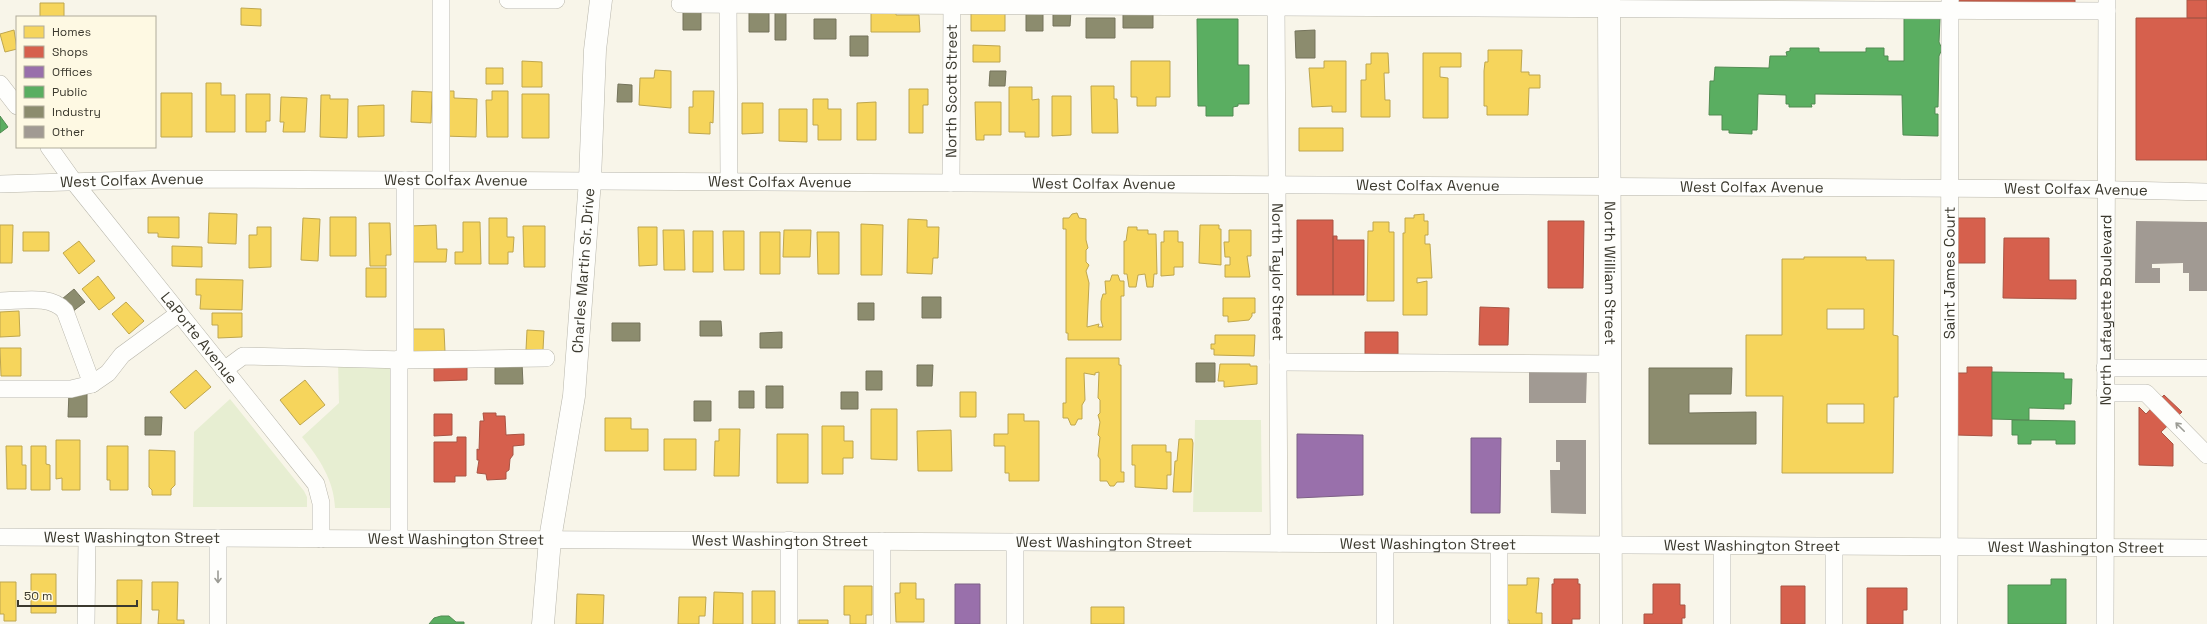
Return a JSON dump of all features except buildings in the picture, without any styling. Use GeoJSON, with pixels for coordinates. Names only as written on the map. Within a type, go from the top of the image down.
{"type":"FeatureCollection","features":[{"type":"Feature","properties":{"kind":"main road","name":"Charles Martin Sr. Drive"},"geometry":{"type":"LineString","coordinates":[[543,624],[550,539],[574,396],[590,180],[595,50],[601,0]]}},
{"type":"Feature","properties":{"kind":"main road","name":"North William Street"},"geometry":{"type":"LineString","coordinates":[[1609,4],[1611,624]]}},
{"type":"Feature","properties":{"kind":"street"},"geometry":{"type":"LineString","coordinates":[[441,0],[441,180]]}},
{"type":"Feature","properties":{"kind":"street"},"geometry":{"type":"LineString","coordinates":[[508,0],[556,0]]}},
{"type":"Feature","properties":{"kind":"street"},"geometry":{"type":"LineString","coordinates":[[728,2],[729,181]]}},
{"type":"Feature","properties":{"kind":"street"},"geometry":{"type":"LineString","coordinates":[[680,4],[728,2],[1194,6],[1276,3],[2107,6]]}},
{"type":"Feature","properties":{"kind":"street","name":"North Scott Street"},"geometry":{"type":"LineString","coordinates":[[951,182],[952,3]]}},
{"type":"Feature","properties":{"kind":"street","name":"North Taylor Street"},"geometry":{"type":"LineString","coordinates":[[1276,3],[1279,544]]}},
{"type":"Feature","properties":{"kind":"street","name":"Saint James Court"},"geometry":{"type":"LineString","coordinates":[[1949,624],[1950,5]]}},
{"type":"Feature","properties":{"kind":"street","name":"North Lafayette Boulevard"},"geometry":{"type":"LineString","coordinates":[[2105,624],[2107,6]]}},
{"type":"Feature","properties":{"kind":"street"},"geometry":{"type":"LineString","coordinates":[[0,84],[16,105]]}},
{"type":"Feature","properties":{"kind":"street","name":"LaPorte Avenue"},"geometry":{"type":"LineString","coordinates":[[50,148],[74,182],[178,314],[316,484],[321,503],[321,539]]}},
{"type":"Feature","properties":{"kind":"street","name":"West Colfax Avenue"},"geometry":{"type":"LineString","coordinates":[[0,184],[168,179],[590,180],[2107,190],[2207,192]]}},
{"type":"Feature","properties":{"kind":"street"},"geometry":{"type":"LineString","coordinates":[[399,538],[405,180]]}},
{"type":"Feature","properties":{"kind":"street"},"geometry":{"type":"LineString","coordinates":[[0,301],[46,300],[58,303],[65,311],[92,384]]}},
{"type":"Feature","properties":{"kind":"street"},"geometry":{"type":"LineString","coordinates":[[0,389],[72,389],[92,384],[108,372],[122,355],[178,314]]}},
{"type":"Feature","properties":{"kind":"street"},"geometry":{"type":"LineString","coordinates":[[224,370],[243,356],[402,360],[546,358]]}},
{"type":"Feature","properties":{"kind":"street"},"geometry":{"type":"LineString","coordinates":[[1278,362],[1610,364]]}},
{"type":"Feature","properties":{"kind":"street"},"geometry":{"type":"LineString","coordinates":[[2106,368],[2207,368]]}},
{"type":"Feature","properties":{"kind":"street"},"geometry":{"type":"LineString","coordinates":[[2105,393],[2146,393],[2207,455]]}},
{"type":"Feature","properties":{"kind":"street","name":"West Washington Street"},"geometry":{"type":"LineString","coordinates":[[0,537],[2207,548]]}},
{"type":"Feature","properties":{"kind":"street"},"geometry":{"type":"LineString","coordinates":[[86,624],[87,538]]}},
{"type":"Feature","properties":{"kind":"street"},"geometry":{"type":"LineString","coordinates":[[218,538],[218,624]]}},
{"type":"Feature","properties":{"kind":"street"},"geometry":{"type":"LineString","coordinates":[[789,540],[789,624]]}},
{"type":"Feature","properties":{"kind":"street"},"geometry":{"type":"LineString","coordinates":[[882,541],[882,624]]}},
{"type":"Feature","properties":{"kind":"street"},"geometry":{"type":"LineString","coordinates":[[1015,542],[1015,624]]}},
{"type":"Feature","properties":{"kind":"street"},"geometry":{"type":"LineString","coordinates":[[1385,544],[1385,624]]}},
{"type":"Feature","properties":{"kind":"street"},"geometry":{"type":"LineString","coordinates":[[1499,624],[1500,545]]}},
{"type":"Feature","properties":{"kind":"street"},"geometry":{"type":"LineString","coordinates":[[1722,546],[1722,624]]}},
{"type":"Feature","properties":{"kind":"street"},"geometry":{"type":"LineString","coordinates":[[1834,547],[1834,624]]}},
{"type":"Feature","properties":{"kind":"green space"},"geometry":{"type":"Polygon","coordinates":[[[338,361],[395,362],[396,508],[335,508],[329,479],[320,461],[302,437],[339,403],[338,361]]]}},
{"type":"Feature","properties":{"kind":"green space"},"geometry":{"type":"Polygon","coordinates":[[[230,399],[304,491],[307,497],[307,507],[193,507],[194,432],[230,399]]]}},
{"type":"Feature","properties":{"kind":"green space"},"geometry":{"type":"Polygon","coordinates":[[[1195,420],[1261,420],[1262,512],[1193,512],[1195,420]]]}}]}
